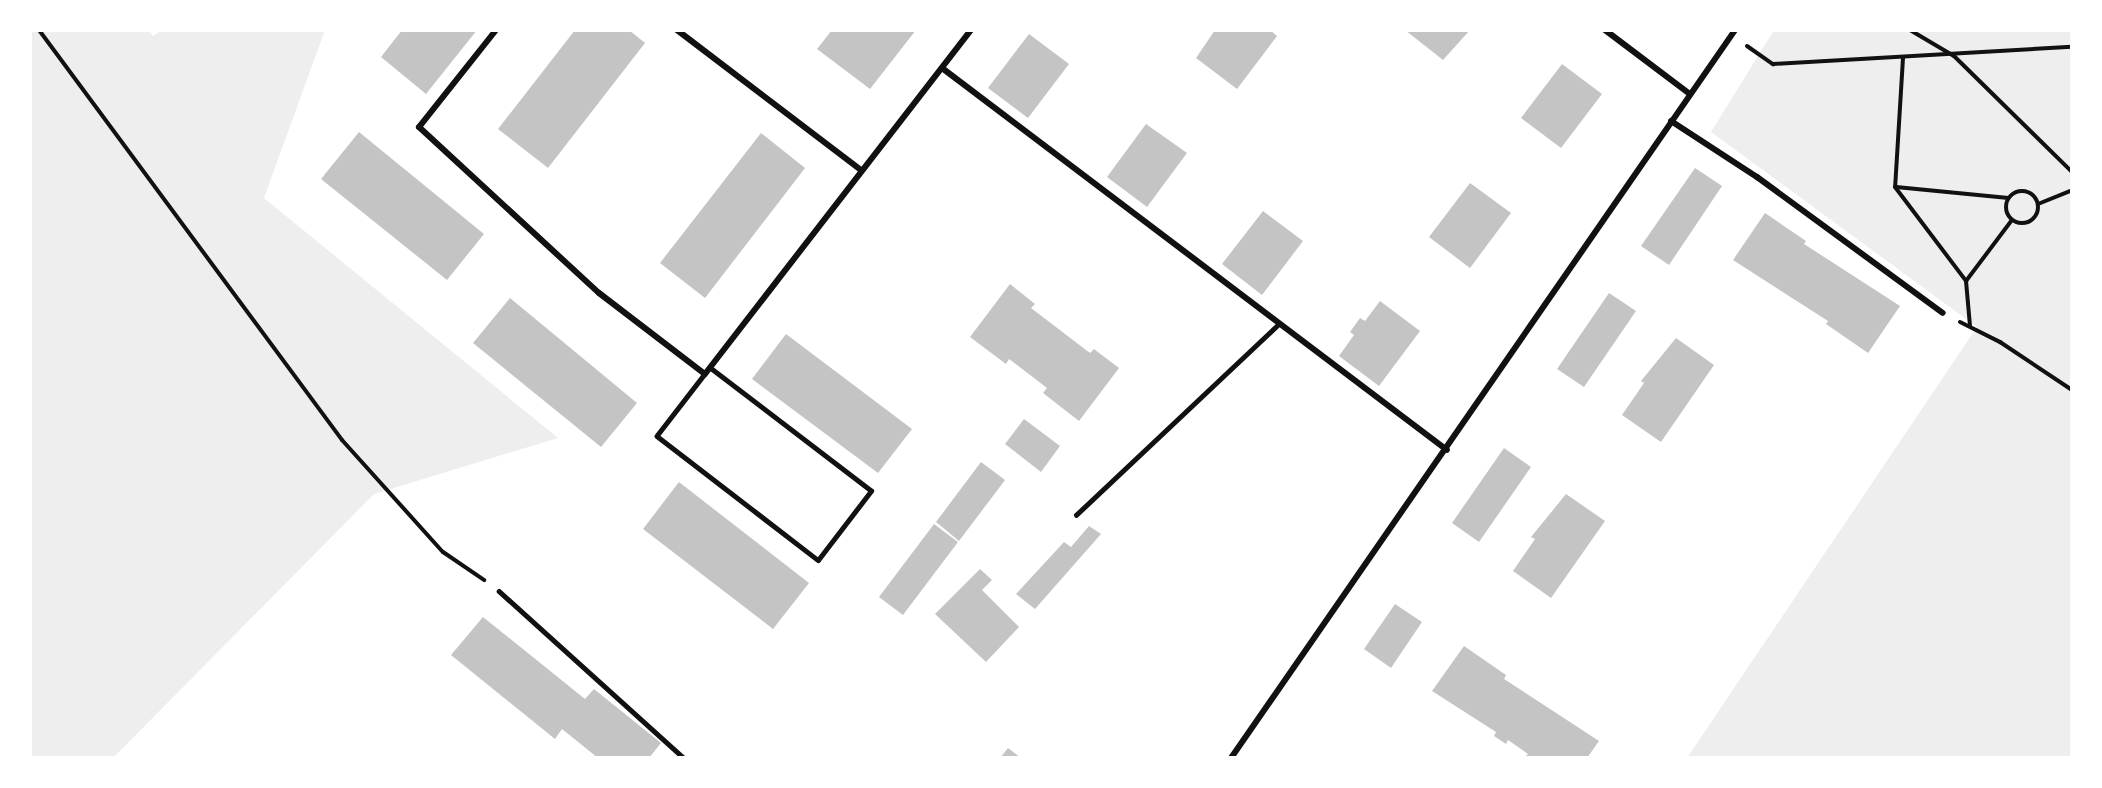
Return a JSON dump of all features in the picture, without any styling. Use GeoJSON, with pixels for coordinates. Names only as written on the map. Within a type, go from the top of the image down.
{"type":"FeatureCollection","features":[{"type":"Feature","properties":{"kind":"street"},"geometry":{"type":"LineString","coordinates":[[496,30],[419,128],[599,293],[705,374],[971,30]]}},
{"type":"Feature","properties":{"kind":"street"},"geometry":{"type":"LineString","coordinates":[[677,30],[861,170]]}},
{"type":"Feature","properties":{"kind":"street"},"geometry":{"type":"LineString","coordinates":[[1605,30],[1690,94]]}},
{"type":"Feature","properties":{"kind":"street"},"geometry":{"type":"LineString","coordinates":[[1230,758],[1447,450],[1733,33]]}},
{"type":"Feature","properties":{"kind":"street"},"geometry":{"type":"LineString","coordinates":[[942,68],[1447,450]]}},
{"type":"Feature","properties":{"kind":"street"},"geometry":{"type":"LineString","coordinates":[[1671,121],[1757,177],[1942,313]]}},
{"type":"Feature","properties":{"kind":"lane"},"geometry":{"type":"LineString","coordinates":[[1076,515],[1279,324]]}},
{"type":"Feature","properties":{"kind":"lane"},"geometry":{"type":"LineString","coordinates":[[705,374],[657,436],[818,560],[871,491],[710,368]]}},
{"type":"Feature","properties":{"kind":"lane"},"geometry":{"type":"LineString","coordinates":[[499,591],[684,758]]}},
{"type":"Feature","properties":{"kind":"path"},"geometry":{"type":"LineString","coordinates":[[39,30],[342,440],[444,552],[499,591]]}},
{"type":"Feature","properties":{"kind":"path"},"geometry":{"type":"LineString","coordinates":[[1910,30],[1954,56],[2072,172]]}},
{"type":"Feature","properties":{"kind":"path"},"geometry":{"type":"LineString","coordinates":[[1733,33],[1773,64],[1954,56],[2072,47]]}},
{"type":"Feature","properties":{"kind":"path"},"geometry":{"type":"LineString","coordinates":[[1903,58],[1895,187],[1966,281],[1970,326]]}},
{"type":"Feature","properties":{"kind":"path"},"geometry":{"type":"LineString","coordinates":[[1895,187],[2008,198],[2019,191],[2032,194],[2038,204],[2035,217],[2024,224],[2012,220],[2006,210],[2008,198]]}},
{"type":"Feature","properties":{"kind":"path"},"geometry":{"type":"LineString","coordinates":[[2038,204],[2072,190]]}},
{"type":"Feature","properties":{"kind":"path"},"geometry":{"type":"LineString","coordinates":[[1966,281],[2012,220]]}},
{"type":"Feature","properties":{"kind":"path"},"geometry":{"type":"LineString","coordinates":[[1942,313],[2000,342],[2072,390]]}},
{"type":"Feature","properties":{"kind":"shaded area"},"geometry":{"type":"Polygon","coordinates":[[[32,30],[148,30],[153,36],[162,30],[325,30],[264,198],[558,438],[374,494],[113,758],[30,758],[32,30]]]}},
{"type":"Feature","properties":{"kind":"shaded area"},"geometry":{"type":"Polygon","coordinates":[[[1774,30],[2072,30],[2072,758],[1687,758],[1977,327],[1711,132],[1774,30]]]}},
{"type":"Feature","properties":{"kind":"building"},"geometry":{"type":"Polygon","coordinates":[[[402,30],[477,30],[426,94],[381,57],[402,30]]]}},
{"type":"Feature","properties":{"kind":"building"},"geometry":{"type":"Polygon","coordinates":[[[575,30],[629,30],[645,43],[548,168],[498,129],[575,30]]]}},
{"type":"Feature","properties":{"kind":"building"},"geometry":{"type":"Polygon","coordinates":[[[832,30],[916,30],[870,89],[817,49],[832,30]]]}},
{"type":"Feature","properties":{"kind":"building"},"geometry":{"type":"Polygon","coordinates":[[[1215,30],[1270,30],[1277,36],[1237,89],[1196,58],[1215,30]]]}},
{"type":"Feature","properties":{"kind":"building"},"geometry":{"type":"Polygon","coordinates":[[[1405,30],[1470,30],[1443,60],[1405,30]]]}},
{"type":"Feature","properties":{"kind":"building"},"geometry":{"type":"Polygon","coordinates":[[[1029,34],[1069,64],[1028,118],[988,88],[1029,34]]]}},
{"type":"Feature","properties":{"kind":"building"},"geometry":{"type":"Polygon","coordinates":[[[1562,64],[1602,94],[1561,148],[1521,118],[1562,64]]]}},
{"type":"Feature","properties":{"kind":"building"},"geometry":{"type":"Polygon","coordinates":[[[1146,124],[1187,153],[1147,207],[1107,177],[1146,124]]]}},
{"type":"Feature","properties":{"kind":"building"},"geometry":{"type":"Polygon","coordinates":[[[359,132],[484,234],[447,280],[321,179],[359,132]]]}},
{"type":"Feature","properties":{"kind":"building"},"geometry":{"type":"Polygon","coordinates":[[[761,133],[805,168],[705,298],[660,263],[761,133]]]}},
{"type":"Feature","properties":{"kind":"building"},"geometry":{"type":"Polygon","coordinates":[[[1695,168],[1722,186],[1669,265],[1641,246],[1695,168]]]}},
{"type":"Feature","properties":{"kind":"building"},"geometry":{"type":"Polygon","coordinates":[[[1470,183],[1511,213],[1470,268],[1429,237],[1470,183]]]}},
{"type":"Feature","properties":{"kind":"building"},"geometry":{"type":"Polygon","coordinates":[[[1263,211],[1303,241],[1262,295],[1222,264],[1263,211]]]}},
{"type":"Feature","properties":{"kind":"building"},"geometry":{"type":"Polygon","coordinates":[[[1765,213],[1806,241],[1804,244],[1900,306],[1868,353],[1826,324],[1828,321],[1733,260],[1765,213]]]}},
{"type":"Feature","properties":{"kind":"building"},"geometry":{"type":"Polygon","coordinates":[[[1010,284],[1035,304],[1031,308],[1090,353],[1094,349],[1119,368],[1079,421],[1043,393],[1047,388],[1009,359],[1006,364],[970,337],[1010,284]]]}},
{"type":"Feature","properties":{"kind":"building"},"geometry":{"type":"Polygon","coordinates":[[[1609,293],[1636,311],[1584,387],[1557,369],[1609,293]]]}},
{"type":"Feature","properties":{"kind":"building"},"geometry":{"type":"Polygon","coordinates":[[[510,298],[637,403],[601,447],[473,343],[510,298]]]}},
{"type":"Feature","properties":{"kind":"building"},"geometry":{"type":"Polygon","coordinates":[[[1380,301],[1420,331],[1379,386],[1339,356],[1354,335],[1350,332],[1360,318],[1365,321],[1380,301]]]}},
{"type":"Feature","properties":{"kind":"building"},"geometry":{"type":"Polygon","coordinates":[[[786,334],[912,429],[878,473],[752,379],[786,334]]]}},
{"type":"Feature","properties":{"kind":"building"},"geometry":{"type":"Polygon","coordinates":[[[1676,338],[1714,365],[1661,442],[1622,415],[1644,383],[1641,381],[1676,338]]]}},
{"type":"Feature","properties":{"kind":"building"},"geometry":{"type":"Polygon","coordinates":[[[1024,419],[1060,446],[1041,472],[1005,444],[1024,419]]]}},
{"type":"Feature","properties":{"kind":"building"},"geometry":{"type":"Polygon","coordinates":[[[1504,448],[1531,467],[1479,542],[1452,523],[1504,448]]]}},
{"type":"Feature","properties":{"kind":"building"},"geometry":{"type":"Polygon","coordinates":[[[981,462],[1005,480],[959,541],[936,522],[981,462]]]}},
{"type":"Feature","properties":{"kind":"building"},"geometry":{"type":"Polygon","coordinates":[[[679,482],[809,583],[773,629],[643,529],[679,482]]]}},
{"type":"Feature","properties":{"kind":"building"},"geometry":{"type":"Polygon","coordinates":[[[1566,494],[1605,521],[1551,598],[1513,571],[1535,539],[1531,537],[1566,494]]]}},
{"type":"Feature","properties":{"kind":"building"},"geometry":{"type":"Polygon","coordinates":[[[934,524],[958,542],[903,615],[879,597],[934,524]]]}},
{"type":"Feature","properties":{"kind":"building"},"geometry":{"type":"Polygon","coordinates":[[[1089,526],[1101,534],[1035,609],[1016,594],[1064,542],[1071,547],[1089,526]]]}},
{"type":"Feature","properties":{"kind":"building"},"geometry":{"type":"Polygon","coordinates":[[[980,569],[992,580],[982,590],[1019,627],[986,662],[935,614],[980,569]]]}},
{"type":"Feature","properties":{"kind":"building"},"geometry":{"type":"Polygon","coordinates":[[[1395,604],[1422,622],[1391,668],[1364,649],[1395,604]]]}},
{"type":"Feature","properties":{"kind":"building"},"geometry":{"type":"Polygon","coordinates":[[[483,617],[585,699],[594,689],[661,743],[649,758],[598,758],[562,729],[555,739],[451,655],[483,617]]]}},
{"type":"Feature","properties":{"kind":"building"},"geometry":{"type":"Polygon","coordinates":[[[1464,646],[1506,675],[1504,679],[1599,741],[1587,758],[1524,758],[1528,754],[1508,740],[1506,744],[1494,736],[1496,732],[1432,691],[1464,646]]]}},
{"type":"Feature","properties":{"kind":"building"},"geometry":{"type":"Polygon","coordinates":[[[1008,748],[1021,758],[1000,758],[1008,748]]]}}]}
